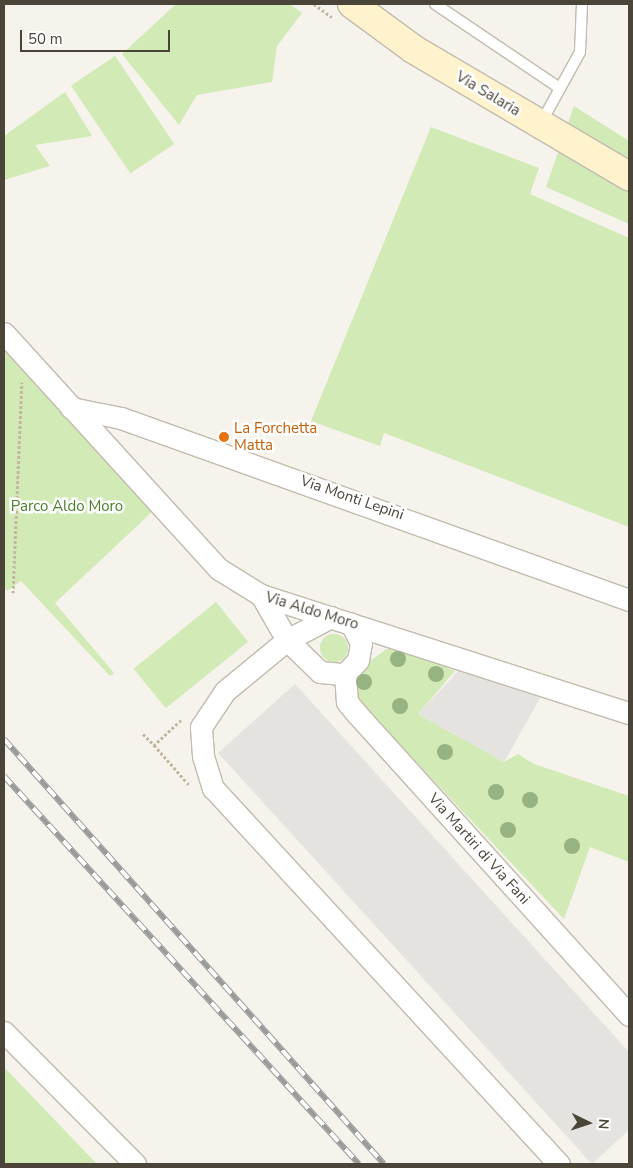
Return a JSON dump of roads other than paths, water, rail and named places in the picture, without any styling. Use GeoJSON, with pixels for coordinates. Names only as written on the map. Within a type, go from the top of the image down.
{"type":"FeatureCollection","features":[{"type":"Feature","properties":{"kind":"main road","name":"Via Salaria"},"geometry":{"type":"LineString","coordinates":[[352,4],[413,49],[540,126],[629,176]]}},
{"type":"Feature","properties":{"kind":"street","name":"Via Aldo Moro"},"geometry":{"type":"LineString","coordinates":[[4,333],[218,569],[261,595],[403,638],[629,713]]}},
{"type":"Feature","properties":{"kind":"street","name":"Via Monti Lepini"},"geometry":{"type":"LineString","coordinates":[[71,408],[121,418],[629,600]]}},
{"type":"Feature","properties":{"kind":"street"},"geometry":{"type":"LineString","coordinates":[[261,595],[286,640],[320,672],[352,667],[403,638]]}},
{"type":"Feature","properties":{"kind":"street"},"geometry":{"type":"LineString","coordinates":[[341,620],[286,640],[225,691],[201,727],[212,788],[559,1164]]}},
{"type":"Feature","properties":{"kind":"street","name":"Via Martiri di Via Fani"},"geometry":{"type":"LineString","coordinates":[[341,620],[361,643],[352,667],[347,702],[629,1015]]}},
{"type":"Feature","properties":{"kind":"street"},"geometry":{"type":"LineString","coordinates":[[4,1032],[135,1164]]}},
{"type":"Feature","properties":{"kind":"lane"},"geometry":{"type":"LineString","coordinates":[[435,4],[558,87]]}},
{"type":"Feature","properties":{"kind":"lane"},"geometry":{"type":"LineString","coordinates":[[540,126],[558,87],[580,52],[582,4]]}},
{"type":"Feature","properties":{"kind":"railway"},"geometry":{"type":"LineString","coordinates":[[4,739],[384,1164]]}},
{"type":"Feature","properties":{"kind":"railway"},"geometry":{"type":"LineString","coordinates":[[4,776],[359,1164]]}},
{"type":"Feature","properties":{"kind":"place","name":"La Forchetta Matta"},"geometry":{"type":"Point","coordinates":[224,437]}},
{"type":"Feature","properties":{"kind":"park label","name":"Parco Aldo Moro"},"geometry":{"type":"Point","coordinates":[67,507]}}]}
